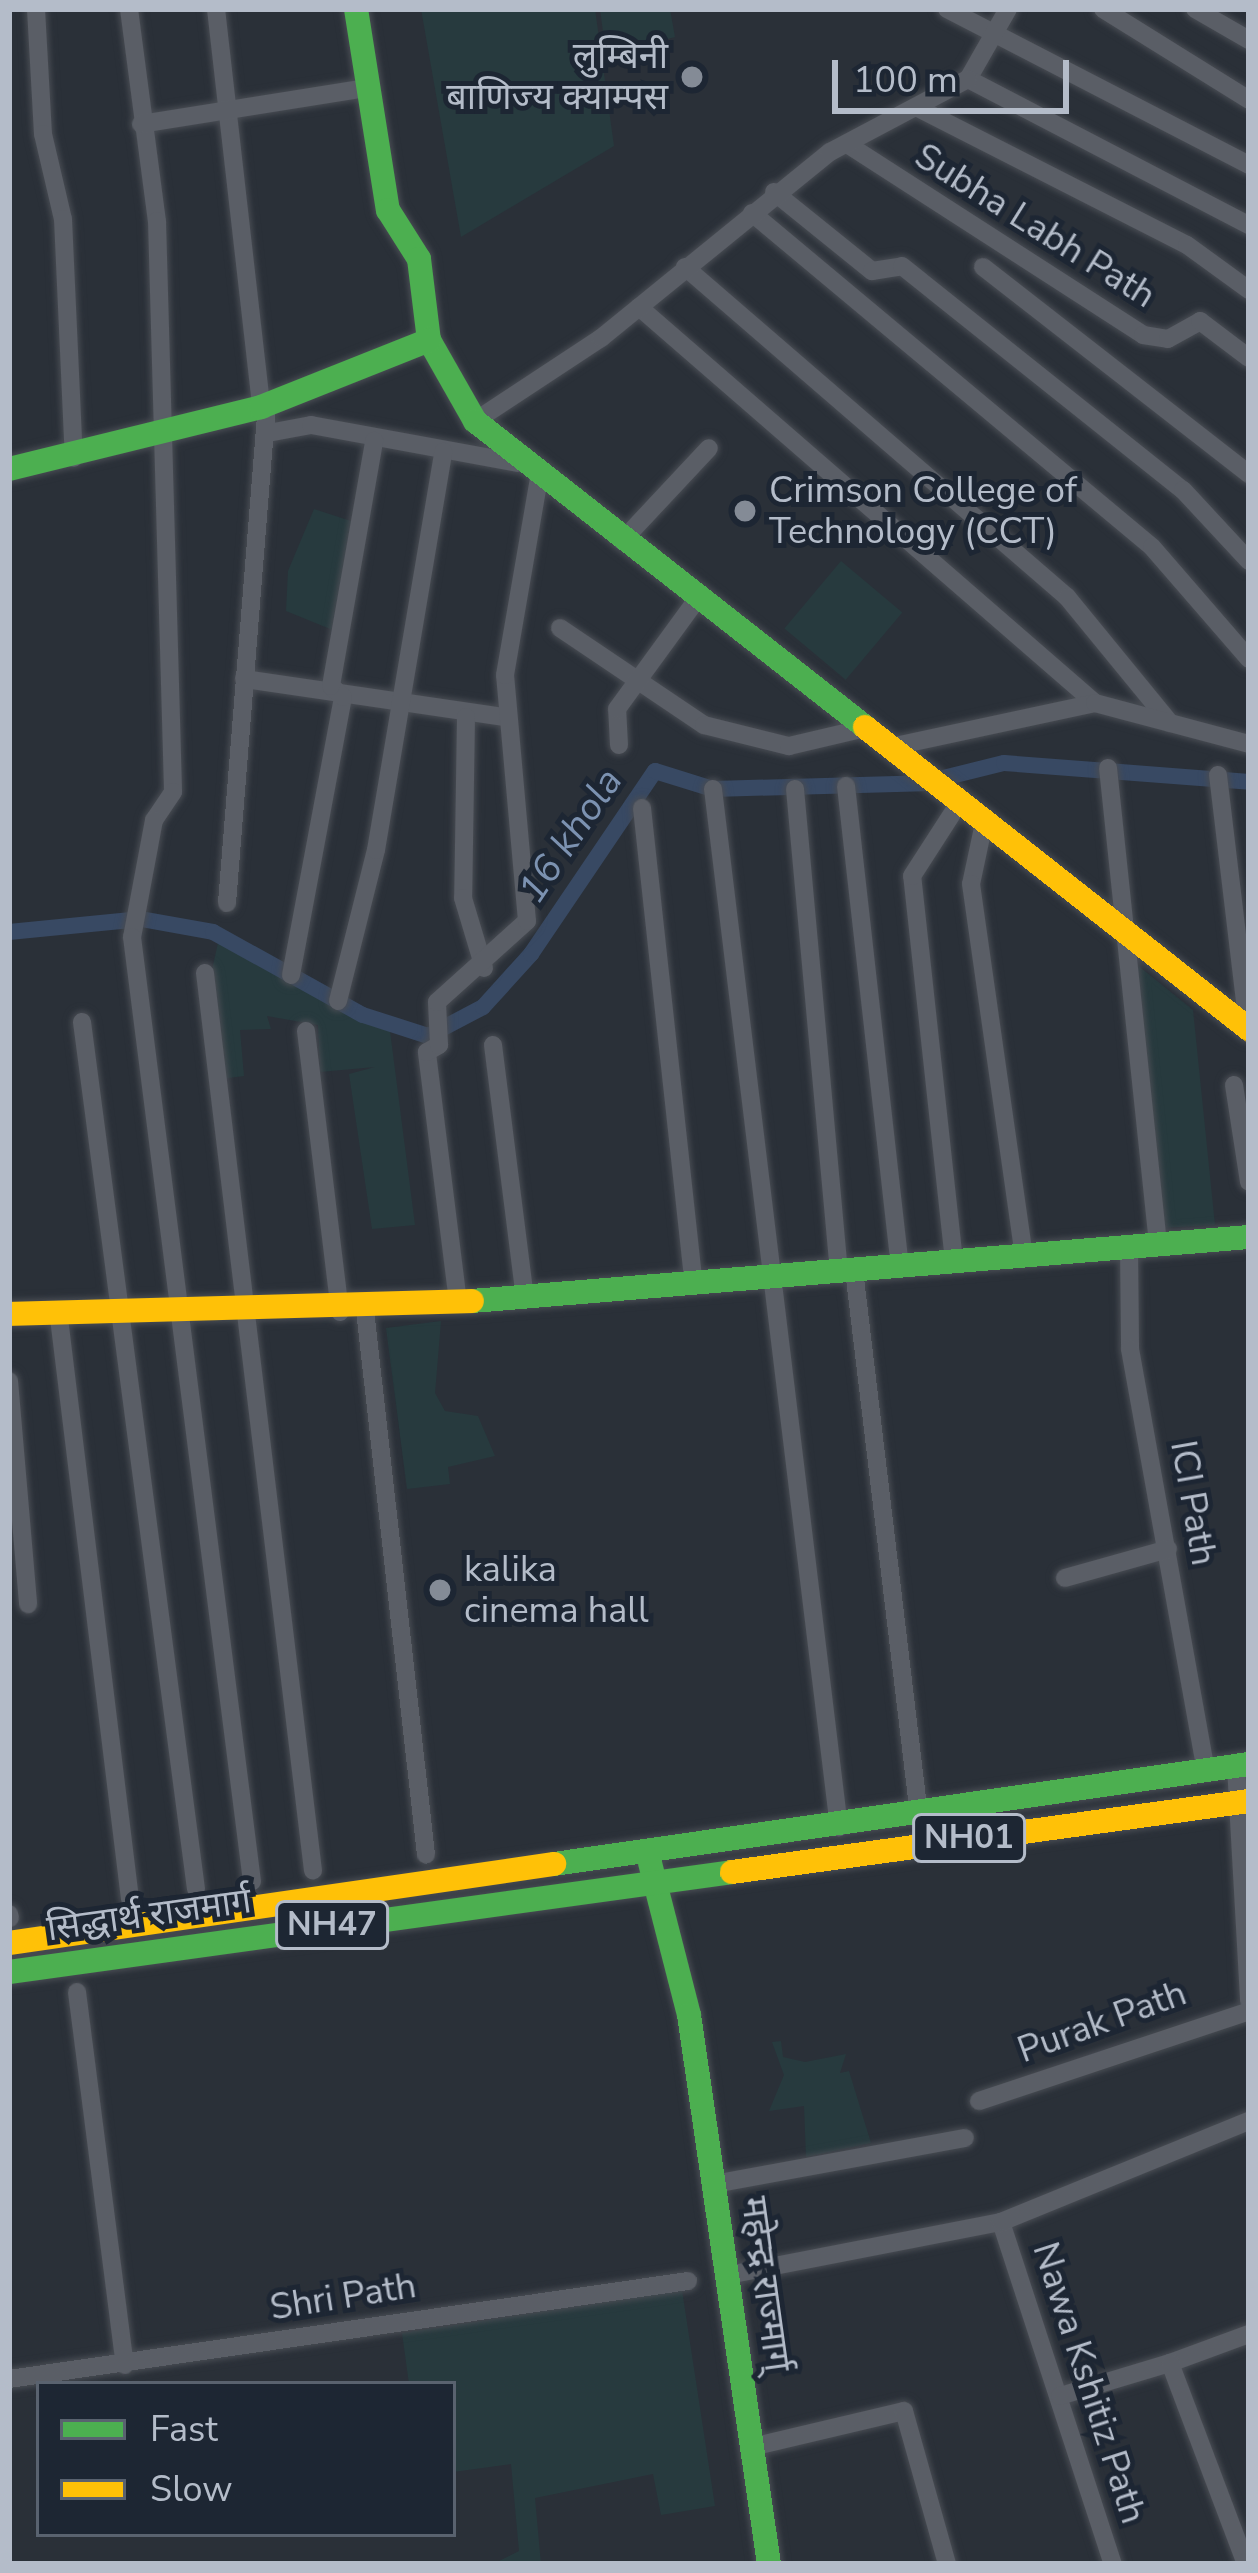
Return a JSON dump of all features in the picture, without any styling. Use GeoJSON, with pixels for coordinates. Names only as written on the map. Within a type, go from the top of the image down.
{"type":"FeatureCollection","features":[{"type":"Feature","properties":{"kind":"main road"},"geometry":{"type":"LineString","coordinates":[[356,9],[388,209],[419,259],[429,340],[475,422],[528,471],[896,746],[984,823],[1248,1029]]}},
{"type":"Feature","properties":{"kind":"main road"},"geometry":{"type":"LineString","coordinates":[[9,470],[74,458],[264,406],[429,340]]}},
{"type":"Feature","properties":{"kind":"main road"},"geometry":{"type":"LineString","coordinates":[[9,1314],[352,1311],[1249,1237]]}},
{"type":"Feature","properties":{"kind":"main road","name":"NH01"},"geometry":{"type":"LineString","coordinates":[[653,1846],[1243,1765]]}},
{"type":"Feature","properties":{"kind":"main road","name":"NH01"},"geometry":{"type":"LineString","coordinates":[[690,1877],[1242,1802]]}},
{"type":"Feature","properties":{"kind":"main road","name":"महेन्द्र राज्मार्ग्"},"geometry":{"type":"LineString","coordinates":[[684,1842],[690,1877],[689,2014]]}},
{"type":"Feature","properties":{"kind":"main road","name":"महेन्द्र राज्मार्ग्"},"geometry":{"type":"LineString","coordinates":[[653,1846],[656,1882],[689,2014],[769,2564]]}},
{"type":"Feature","properties":{"kind":"main road","name":"सिद्धार्थ राजमार्ग"},"geometry":{"type":"LineString","coordinates":[[9,1943],[653,1846]]}},
{"type":"Feature","properties":{"kind":"main road","name":"NH47"},"geometry":{"type":"LineString","coordinates":[[656,1882],[690,1877]]}},
{"type":"Feature","properties":{"kind":"main road","name":"सिद्धार्थ राजमार्ग"},"geometry":{"type":"LineString","coordinates":[[9,1972],[656,1882]]}},
{"type":"Feature","properties":{"kind":"street"},"geometry":{"type":"LineString","coordinates":[[36,9],[43,134],[63,219],[74,458]]}},
{"type":"Feature","properties":{"kind":"street"},"geometry":{"type":"LineString","coordinates":[[129,9],[157,221],[173,792],[154,820],[132,937],[171,1312],[252,1881]]}},
{"type":"Feature","properties":{"kind":"street"},"geometry":{"type":"LineString","coordinates":[[216,9],[268,434],[226,903]]}},
{"type":"Feature","properties":{"kind":"street"},"geometry":{"type":"LineString","coordinates":[[947,9],[986,38],[1249,165]]}},
{"type":"Feature","properties":{"kind":"street"},"geometry":{"type":"LineString","coordinates":[[475,422],[639,307],[774,192],[847,144],[968,79],[986,38],[1008,9]]}},
{"type":"Feature","properties":{"kind":"street"},"geometry":{"type":"LineString","coordinates":[[1103,9],[1249,100]]}},
{"type":"Feature","properties":{"kind":"street"},"geometry":{"type":"LineString","coordinates":[[1195,9],[1249,40]]}},
{"type":"Feature","properties":{"kind":"street"},"geometry":{"type":"LineString","coordinates":[[968,79],[1249,225]]}},
{"type":"Feature","properties":{"kind":"street"},"geometry":{"type":"LineString","coordinates":[[141,124],[231,102],[366,88]]}},
{"type":"Feature","properties":{"kind":"street"},"geometry":{"type":"LineString","coordinates":[[916,107],[1187,245],[1249,290]]}},
{"type":"Feature","properties":{"kind":"street","name":"Subha Labh Path"},"geometry":{"type":"LineString","coordinates":[[847,144],[1143,335],[1168,339],[1200,321],[1249,358]]}},
{"type":"Feature","properties":{"kind":"street"},"geometry":{"type":"LineString","coordinates":[[774,192],[872,272],[902,266],[1183,490],[1249,561]]}},
{"type":"Feature","properties":{"kind":"street"},"geometry":{"type":"LineString","coordinates":[[752,213],[1151,547],[1249,659]]}},
{"type":"Feature","properties":{"kind":"street"},"geometry":{"type":"LineString","coordinates":[[685,267],[1067,597],[1169,723]]}},
{"type":"Feature","properties":{"kind":"street"},"geometry":{"type":"LineString","coordinates":[[983,267],[1249,474]]}},
{"type":"Feature","properties":{"kind":"street"},"geometry":{"type":"LineString","coordinates":[[639,307],[1096,704],[1249,744]]}},
{"type":"Feature","properties":{"kind":"street"},"geometry":{"type":"LineString","coordinates":[[268,434],[311,425],[528,471],[506,717],[527,921],[484,968],[437,1002],[439,1045],[427,1052],[458,1302]]}},
{"type":"Feature","properties":{"kind":"street"},"geometry":{"type":"LineString","coordinates":[[331,686],[374,441]]}},
{"type":"Feature","properties":{"kind":"street"},"geometry":{"type":"LineString","coordinates":[[622,541],[710,448]]}},
{"type":"Feature","properties":{"kind":"street"},"geometry":{"type":"LineString","coordinates":[[338,1001],[400,708],[443,452]]}},
{"type":"Feature","properties":{"kind":"street"},"geometry":{"type":"LineString","coordinates":[[619,745],[617,709],[698,598]]}},
{"type":"Feature","properties":{"kind":"street"},"geometry":{"type":"LineString","coordinates":[[560,628],[704,725],[789,746],[870,727]]}},
{"type":"Feature","properties":{"kind":"street"},"geometry":{"type":"LineString","coordinates":[[244,679],[331,686],[400,708],[506,717]]}},
{"type":"Feature","properties":{"kind":"street"},"geometry":{"type":"LineString","coordinates":[[291,975],[343,697],[331,686]]}},
{"type":"Feature","properties":{"kind":"street"},"geometry":{"type":"LineString","coordinates":[[896,746],[1096,704]]}},
{"type":"Feature","properties":{"kind":"street"},"geometry":{"type":"LineString","coordinates":[[466,717],[464,898],[484,968]]}},
{"type":"Feature","properties":{"kind":"street"},"geometry":{"type":"LineString","coordinates":[[1108,768],[1158,1245]]}},
{"type":"Feature","properties":{"kind":"street"},"geometry":{"type":"LineString","coordinates":[[1218,775],[1248,1029]]}},
{"type":"Feature","properties":{"kind":"street"},"geometry":{"type":"LineString","coordinates":[[846,786],[899,1266]]}},
{"type":"Feature","properties":{"kind":"street"},"geometry":{"type":"LineString","coordinates":[[713,789],[842,1856]]}},
{"type":"Feature","properties":{"kind":"street"},"geometry":{"type":"LineString","coordinates":[[795,789],[846,1270],[918,1807]]}},
{"type":"Feature","properties":{"kind":"street"},"geometry":{"type":"LineString","coordinates":[[954,1261],[912,876],[955,799]]}},
{"type":"Feature","properties":{"kind":"street"},"geometry":{"type":"LineString","coordinates":[[642,808],[693,1280]]}},
{"type":"Feature","properties":{"kind":"street"},"geometry":{"type":"LineString","coordinates":[[984,823],[971,884],[1024,1256]]}},
{"type":"Feature","properties":{"kind":"street"},"geometry":{"type":"LineString","coordinates":[[205,974],[241,1310],[313,1870]]}},
{"type":"Feature","properties":{"kind":"street"},"geometry":{"type":"LineString","coordinates":[[82,1022],[112,1311],[196,1888]]}},
{"type":"Feature","properties":{"kind":"street"},"geometry":{"type":"LineString","coordinates":[[306,1031],[352,1311],[425,1855]]}},
{"type":"Feature","properties":{"kind":"street"},"geometry":{"type":"LineString","coordinates":[[493,1046],[525,1297]]}},
{"type":"Feature","properties":{"kind":"street"},"geometry":{"type":"LineString","coordinates":[[1234,1085],[1249,1182]]}},
{"type":"Feature","properties":{"kind":"street","name":"ICI Path"},"geometry":{"type":"LineString","coordinates":[[1129,1247],[1130,1349],[1206,1770]]}},
{"type":"Feature","properties":{"kind":"street"},"geometry":{"type":"LineString","coordinates":[[58,1310],[130,1899]]}},
{"type":"Feature","properties":{"kind":"street"},"geometry":{"type":"LineString","coordinates":[[9,1381],[28,1604]]}},
{"type":"Feature","properties":{"kind":"street"},"geometry":{"type":"LineString","coordinates":[[1065,1578],[1168,1549]]}},
{"type":"Feature","properties":{"kind":"street"},"geometry":{"type":"LineString","coordinates":[[1243,1765],[1249,2001]]}},
{"type":"Feature","properties":{"kind":"street"},"geometry":{"type":"LineString","coordinates":[[77,1992],[125,2365]]}},
{"type":"Feature","properties":{"kind":"street","name":"Purak Path"},"geometry":{"type":"LineString","coordinates":[[979,2101],[1249,2011]]}},
{"type":"Feature","properties":{"kind":"street"},"geometry":{"type":"LineString","coordinates":[[728,2275],[1001,2222],[1249,2121]]}},
{"type":"Feature","properties":{"kind":"street"},"geometry":{"type":"LineString","coordinates":[[714,2184],[965,2138]]}},
{"type":"Feature","properties":{"kind":"street","name":"Nawa Kshitiz Path"},"geometry":{"type":"LineString","coordinates":[[1001,2222],[1113,2564]]}},
{"type":"Feature","properties":{"kind":"street","name":"Shri Path"},"geometry":{"type":"LineString","coordinates":[[9,2377],[125,2365],[688,2281]]}},
{"type":"Feature","properties":{"kind":"street"},"geometry":{"type":"LineString","coordinates":[[1060,2396],[1249,2334]]}},
{"type":"Feature","properties":{"kind":"street"},"geometry":{"type":"LineString","coordinates":[[1170,2363],[1246,2564]]}},
{"type":"Feature","properties":{"kind":"street"},"geometry":{"type":"LineString","coordinates":[[752,2447],[904,2411],[947,2564]]}},
{"type":"Feature","properties":{"kind":"green space"},"geometry":{"type":"Polygon","coordinates":[[[421,9],[595,9],[614,146],[461,237],[421,9]]]}},
{"type":"Feature","properties":{"kind":"green space"},"geometry":{"type":"Polygon","coordinates":[[[600,9],[670,9],[675,37],[606,55],[600,9]]]}},
{"type":"Feature","properties":{"kind":"green space"},"geometry":{"type":"Polygon","coordinates":[[[314,509],[351,521],[340,633],[286,611],[288,571],[314,509]]]}},
{"type":"Feature","properties":{"kind":"green space"},"geometry":{"type":"Polygon","coordinates":[[[841,561],[902,612],[846,680],[784,628],[841,561]]]}},
{"type":"Feature","properties":{"kind":"green space"},"geometry":{"type":"Polygon","coordinates":[[[218,943],[390,1031],[415,1225],[372,1229],[349,1074],[375,1067],[320,1072],[318,1025],[267,1016],[271,1029],[240,1030],[244,1076],[220,1079],[208,987],[218,943]]]}},
{"type":"Feature","properties":{"kind":"green space"},"geometry":{"type":"Polygon","coordinates":[[[1136,964],[1193,1010],[1215,1225],[1162,1228],[1136,964]]]}},
{"type":"Feature","properties":{"kind":"green space"},"geometry":{"type":"Polygon","coordinates":[[[441,1321],[435,1393],[445,1411],[478,1416],[495,1456],[448,1467],[450,1484],[407,1489],[386,1328],[441,1321]]]}},
{"type":"Feature","properties":{"kind":"green space"},"geometry":{"type":"Polygon","coordinates":[[[781,2041],[783,2057],[805,2062],[846,2054],[840,2073],[849,2071],[871,2143],[806,2157],[804,2106],[769,2111],[784,2075],[772,2042],[781,2041]]]}},
{"type":"Feature","properties":{"kind":"green space"},"geometry":{"type":"Polygon","coordinates":[[[682,2290],[715,2506],[661,2515],[653,2474],[535,2498],[541,2564],[493,2564],[519,2551],[511,2464],[456,2472],[456,2381],[409,2381],[402,2333],[682,2290]]]}},
{"type":"Feature","properties":{"kind":"waterway","name":"16 khola"},"geometry":{"type":"LineString","coordinates":[[9,932],[141,919],[213,932],[363,1015],[428,1036],[483,1007],[531,954],[655,771],[713,789],[923,783],[1004,763],[1249,782]]}},
{"type":"Feature","properties":{"kind":"traffic: fast"},"geometry":{"type":"LineString","coordinates":[[356,9],[388,210],[419,259],[429,340],[475,421],[865,727]]}},
{"type":"Feature","properties":{"kind":"traffic: fast"},"geometry":{"type":"LineString","coordinates":[[9,469],[261,407],[429,340]]}},
{"type":"Feature","properties":{"kind":"traffic: fast"},"geometry":{"type":"LineString","coordinates":[[472,1301],[1249,1237]]}},
{"type":"Feature","properties":{"kind":"traffic: fast"},"geometry":{"type":"LineString","coordinates":[[554,1864],[1249,1764]]}},
{"type":"Feature","properties":{"kind":"traffic: fast"},"geometry":{"type":"LineString","coordinates":[[650,1863],[689,2015],[769,2564]]}},
{"type":"Feature","properties":{"kind":"traffic: fast"},"geometry":{"type":"LineString","coordinates":[[9,1972],[732,1872]]}},
{"type":"Feature","properties":{"kind":"traffic: slow"},"geometry":{"type":"LineString","coordinates":[[865,727],[1249,1029]]}},
{"type":"Feature","properties":{"kind":"traffic: slow"},"geometry":{"type":"LineString","coordinates":[[9,1314],[472,1301]]}},
{"type":"Feature","properties":{"kind":"traffic: slow"},"geometry":{"type":"LineString","coordinates":[[732,1872],[1249,1801]]}},
{"type":"Feature","properties":{"kind":"traffic: slow"},"geometry":{"type":"LineString","coordinates":[[9,1943],[554,1864]]}},
{"type":"Feature","properties":{"kind":"place","name":"लुम्बिनी बाणिज्य क्याम्पस"},"geometry":{"type":"Point","coordinates":[692,77]}},
{"type":"Feature","properties":{"kind":"place","name":"Crimson College of Technology (CCT)"},"geometry":{"type":"Point","coordinates":[745,511]}},
{"type":"Feature","properties":{"kind":"place","name":"kalika cinema hall"},"geometry":{"type":"Point","coordinates":[440,1590]}}]}
